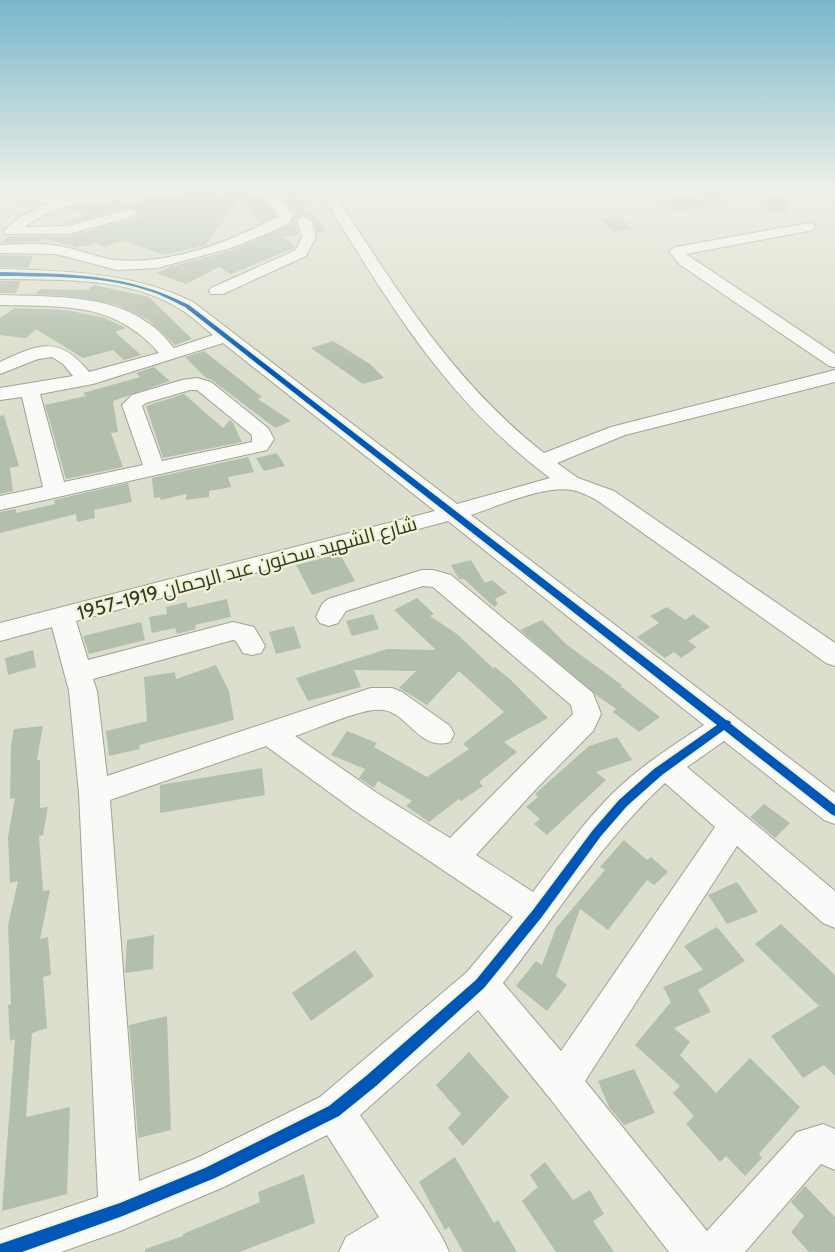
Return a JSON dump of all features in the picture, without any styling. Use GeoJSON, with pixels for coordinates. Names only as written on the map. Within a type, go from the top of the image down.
{"type":"FeatureCollection","features":[{"type":"Feature","properties":{"kind":"street"},"geometry":{"type":"LineString","coordinates":[[0,249],[62,251],[120,266],[157,264],[212,248]]}},
{"type":"Feature","properties":{"kind":"street"},"geometry":{"type":"LineString","coordinates":[[217,291],[301,253],[305,248]]}},
{"type":"Feature","properties":{"kind":"street"},"geometry":{"type":"LineString","coordinates":[[363,248],[434,354],[469,396],[541,462],[570,483]]}},
{"type":"Feature","properties":{"kind":"street"},"geometry":{"type":"LineString","coordinates":[[691,248],[676,251],[684,261],[835,362]]}},
{"type":"Feature","properties":{"kind":"street"},"geometry":{"type":"LineString","coordinates":[[0,274],[102,280],[151,289],[188,306],[835,811]]}},
{"type":"Feature","properties":{"kind":"street"},"geometry":{"type":"LineString","coordinates":[[1,300],[71,304],[114,312],[146,328],[171,355]]}},
{"type":"Feature","properties":{"kind":"street"},"geometry":{"type":"LineString","coordinates":[[0,394],[30,391],[86,380],[226,336]]}},
{"type":"Feature","properties":{"kind":"street"},"geometry":{"type":"LineString","coordinates":[[0,369],[31,356],[52,351],[62,354],[86,380]]}},
{"type":"Feature","properties":{"kind":"street"},"geometry":{"type":"LineString","coordinates":[[541,462],[618,431],[835,376]]}},
{"type":"Feature","properties":{"kind":"street"},"geometry":{"type":"LineString","coordinates":[[0,503],[260,446],[264,439],[261,432],[204,386],[189,384],[139,399],[132,405],[154,468]]}},
{"type":"Feature","properties":{"kind":"street"},"geometry":{"type":"LineString","coordinates":[[30,391],[55,490]]}},
{"type":"Feature","properties":{"kind":"street","name":"شارع الشهيد سحنون عبد الرحمان 1919-1957"},"geometry":{"type":"LineString","coordinates":[[0,632],[453,513],[544,485],[570,483],[592,489],[606,496],[835,656]]}},
{"type":"Feature","properties":{"kind":"street"},"geometry":{"type":"LineString","coordinates":[[329,617],[331,610],[337,604],[422,578],[433,578],[442,581],[583,700],[587,714],[583,723],[526,779],[453,857]]}},
{"type":"Feature","properties":{"kind":"street"},"geometry":{"type":"LineString","coordinates":[[62,616],[83,691],[94,793],[120,1210]]}},
{"type":"Feature","properties":{"kind":"street"},"geometry":{"type":"LineString","coordinates":[[78,673],[233,631],[245,633],[252,646]]}},
{"type":"Feature","properties":{"kind":"street"},"geometry":{"type":"LineString","coordinates":[[94,793],[382,697],[392,699],[440,734]]}},
{"type":"Feature","properties":{"kind":"street"},"geometry":{"type":"LineString","coordinates":[[0,1252],[120,1210],[210,1173],[334,1111],[480,984],[537,914],[597,833],[623,803],[726,724]]}},
{"type":"Feature","properties":{"kind":"street"},"geometry":{"type":"LineString","coordinates":[[271,734],[366,802],[537,914]]}},
{"type":"Feature","properties":{"kind":"street"},"geometry":{"type":"LineString","coordinates":[[667,767],[835,912]]}},
{"type":"Feature","properties":{"kind":"street"},"geometry":{"type":"LineString","coordinates":[[562,1082],[734,824]]}},
{"type":"Feature","properties":{"kind":"street"},"geometry":{"type":"LineString","coordinates":[[480,984],[562,1082],[696,1252]]}},
{"type":"Feature","properties":{"kind":"street"},"geometry":{"type":"LineString","coordinates":[[334,1111],[418,1238],[361,1252]]}},
{"type":"Feature","properties":{"kind":"street"},"geometry":{"type":"LineString","coordinates":[[717,1252],[811,1146],[823,1144],[835,1150]]}},
{"type":"Feature","properties":{"kind":"building"},"geometry":{"type":"Polygon","coordinates":[[[146,248],[192,248],[164,255],[146,248]]]}},
{"type":"Feature","properties":{"kind":"building"},"geometry":{"type":"Polygon","coordinates":[[[293,248],[230,274],[219,267],[186,284],[156,273],[170,267],[232,250],[293,248]]]}},
{"type":"Feature","properties":{"kind":"building"},"geometry":{"type":"Polygon","coordinates":[[[0,255],[33,256],[28,268],[0,267],[0,255]]]}},
{"type":"Feature","properties":{"kind":"building"},"geometry":{"type":"Polygon","coordinates":[[[0,281],[21,281],[16,293],[0,293],[0,281]]]}},
{"type":"Feature","properties":{"kind":"building"},"geometry":{"type":"Polygon","coordinates":[[[94,285],[149,297],[192,339],[175,345],[147,319],[117,305],[79,297],[35,294],[41,289],[88,290],[94,285]]]}},
{"type":"Feature","properties":{"kind":"building"},"geometry":{"type":"Polygon","coordinates":[[[15,308],[66,310],[105,318],[126,328],[115,332],[141,355],[124,360],[113,350],[83,358],[36,329],[26,338],[0,335],[0,318],[15,308]]]}},
{"type":"Feature","properties":{"kind":"building"},"geometry":{"type":"Polygon","coordinates":[[[333,341],[370,364],[384,378],[363,384],[311,348],[333,341]]]}},
{"type":"Feature","properties":{"kind":"building"},"geometry":{"type":"Polygon","coordinates":[[[204,351],[262,397],[258,399],[291,421],[275,428],[212,380],[206,378],[185,357],[204,351]]]}},
{"type":"Feature","properties":{"kind":"building"},"geometry":{"type":"Polygon","coordinates":[[[154,367],[170,381],[113,401],[118,432],[111,433],[123,467],[66,479],[45,405],[86,396],[83,393],[140,377],[136,373],[154,367]]]}},
{"type":"Feature","properties":{"kind":"building"},"geometry":{"type":"Polygon","coordinates":[[[184,394],[223,428],[230,420],[242,442],[163,458],[146,406],[184,394]]]}},
{"type":"Feature","properties":{"kind":"building"},"geometry":{"type":"Polygon","coordinates":[[[4,415],[19,466],[10,468],[13,491],[0,494],[0,416],[4,415]]]}},
{"type":"Feature","properties":{"kind":"building"},"geometry":{"type":"Polygon","coordinates":[[[277,453],[285,466],[264,471],[256,458],[277,453]]]}},
{"type":"Feature","properties":{"kind":"building"},"geometry":{"type":"Polygon","coordinates":[[[248,457],[254,472],[228,477],[231,487],[209,491],[209,497],[186,500],[186,494],[161,500],[160,497],[154,498],[152,478],[248,457]]]}},
{"type":"Feature","properties":{"kind":"building"},"geometry":{"type":"Polygon","coordinates":[[[128,483],[132,502],[94,510],[95,518],[77,522],[76,514],[0,533],[0,512],[16,509],[16,513],[55,504],[54,500],[128,483]]]}},
{"type":"Feature","properties":{"kind":"building"},"geometry":{"type":"Polygon","coordinates":[[[340,554],[355,581],[312,595],[296,565],[340,554]]]}},
{"type":"Feature","properties":{"kind":"building"},"geometry":{"type":"Polygon","coordinates":[[[471,560],[485,583],[492,580],[507,593],[495,599],[498,604],[494,607],[464,579],[459,579],[451,565],[471,560]]]}},
{"type":"Feature","properties":{"kind":"building"},"geometry":{"type":"Polygon","coordinates":[[[417,598],[434,614],[430,616],[457,634],[493,668],[495,667],[511,680],[548,718],[504,742],[517,752],[479,782],[483,786],[461,801],[459,799],[429,822],[406,806],[412,801],[378,781],[374,788],[359,778],[365,769],[331,755],[347,731],[377,743],[374,747],[427,777],[469,749],[463,744],[504,712],[459,671],[427,705],[399,688],[416,671],[354,670],[361,687],[308,701],[296,678],[387,649],[436,650],[394,610],[417,598]]]}},
{"type":"Feature","properties":{"kind":"building"},"geometry":{"type":"Polygon","coordinates":[[[227,599],[231,617],[195,625],[196,629],[177,634],[175,628],[152,633],[149,617],[167,614],[166,607],[186,602],[188,608],[227,599]]]}},
{"type":"Feature","properties":{"kind":"building"},"geometry":{"type":"Polygon","coordinates":[[[667,607],[685,620],[693,614],[710,627],[688,641],[697,647],[681,658],[674,652],[665,658],[637,637],[659,623],[650,616],[667,607]]]}},
{"type":"Feature","properties":{"kind":"building"},"geometry":{"type":"Polygon","coordinates":[[[373,614],[379,629],[352,636],[346,621],[373,614]]]}},
{"type":"Feature","properties":{"kind":"building"},"geometry":{"type":"Polygon","coordinates":[[[542,620],[567,645],[622,685],[620,686],[660,717],[639,732],[613,712],[616,709],[596,695],[520,630],[542,620]]]}},
{"type":"Feature","properties":{"kind":"building"},"geometry":{"type":"Polygon","coordinates":[[[141,622],[145,640],[89,654],[83,636],[141,622]]]}},
{"type":"Feature","properties":{"kind":"building"},"geometry":{"type":"Polygon","coordinates":[[[294,626],[301,648],[276,654],[269,632],[294,626]]]}},
{"type":"Feature","properties":{"kind":"building"},"geometry":{"type":"Polygon","coordinates":[[[33,650],[36,667],[8,675],[5,658],[33,650]]]}},
{"type":"Feature","properties":{"kind":"building"},"geometry":{"type":"Polygon","coordinates":[[[216,665],[229,691],[234,720],[139,745],[140,749],[109,756],[106,731],[147,721],[144,677],[175,672],[176,679],[216,665]]]}},
{"type":"Feature","properties":{"kind":"building"},"geometry":{"type":"Polygon","coordinates":[[[43,726],[37,760],[40,760],[40,808],[48,807],[43,835],[39,836],[43,891],[50,890],[40,939],[48,937],[51,975],[43,977],[47,1028],[32,1033],[26,1117],[70,1107],[67,1194],[2,1211],[15,1039],[10,1041],[8,1005],[11,1004],[8,925],[18,881],[10,883],[8,837],[15,798],[10,799],[11,745],[14,729],[43,726]]]}},
{"type":"Feature","properties":{"kind":"building"},"geometry":{"type":"Polygon","coordinates":[[[617,737],[632,760],[596,772],[606,780],[547,835],[534,824],[540,819],[526,807],[538,797],[535,794],[589,746],[617,737]]]}},
{"type":"Feature","properties":{"kind":"building"},"geometry":{"type":"Polygon","coordinates":[[[262,768],[265,795],[160,813],[160,785],[262,768]]]}},
{"type":"Feature","properties":{"kind":"building"},"geometry":{"type":"Polygon","coordinates":[[[764,804],[790,823],[775,838],[750,817],[764,804]]]}},
{"type":"Feature","properties":{"kind":"building"},"geometry":{"type":"Polygon","coordinates":[[[624,840],[647,860],[651,857],[668,872],[654,885],[647,880],[608,930],[580,909],[556,976],[567,985],[547,1011],[516,986],[536,961],[542,965],[556,928],[605,870],[600,867],[624,840]]]}},
{"type":"Feature","properties":{"kind":"building"},"geometry":{"type":"Polygon","coordinates":[[[737,882],[758,912],[727,924],[708,895],[737,882]]]}},
{"type":"Feature","properties":{"kind":"building"},"geometry":{"type":"Polygon","coordinates":[[[781,924],[835,975],[835,1076],[824,1065],[803,1078],[771,1036],[819,1006],[755,944],[781,924]]]}},
{"type":"Feature","properties":{"kind":"building"},"geometry":{"type":"Polygon","coordinates":[[[717,927],[745,961],[698,990],[711,1012],[674,1028],[690,1042],[680,1055],[716,1093],[750,1058],[800,1107],[759,1154],[762,1158],[745,1176],[726,1156],[720,1162],[686,1124],[694,1116],[673,1093],[680,1086],[635,1045],[671,1002],[663,987],[703,970],[684,946],[717,927]]]}},
{"type":"Feature","properties":{"kind":"building"},"geometry":{"type":"Polygon","coordinates":[[[154,935],[153,969],[125,973],[127,940],[154,935]]]}},
{"type":"Feature","properties":{"kind":"building"},"geometry":{"type":"Polygon","coordinates":[[[355,950],[374,976],[311,1021],[292,993],[355,950]]]}},
{"type":"Feature","properties":{"kind":"building"},"geometry":{"type":"Polygon","coordinates":[[[167,1016],[171,1130],[138,1138],[129,1025],[167,1016]]]}},
{"type":"Feature","properties":{"kind":"building"},"geometry":{"type":"Polygon","coordinates":[[[469,1052],[509,1097],[463,1146],[448,1128],[461,1114],[436,1085],[469,1052]]]}},
{"type":"Feature","properties":{"kind":"building"},"geometry":{"type":"Polygon","coordinates":[[[634,1069],[655,1113],[624,1125],[609,1107],[598,1081],[634,1069]]]}},
{"type":"Feature","properties":{"kind":"building"},"geometry":{"type":"Polygon","coordinates":[[[455,1157],[494,1223],[498,1220],[517,1252],[463,1252],[449,1227],[445,1230],[419,1182],[455,1157]]]}},
{"type":"Feature","properties":{"kind":"building"},"geometry":{"type":"Polygon","coordinates":[[[545,1162],[573,1200],[590,1190],[604,1214],[593,1221],[614,1252],[556,1252],[522,1201],[538,1187],[530,1175],[545,1162]]]}},
{"type":"Feature","properties":{"kind":"building"},"geometry":{"type":"Polygon","coordinates":[[[304,1174],[315,1223],[240,1252],[145,1252],[145,1249],[183,1236],[183,1234],[260,1202],[258,1192],[304,1174]]]}},
{"type":"Feature","properties":{"kind":"building"},"geometry":{"type":"Polygon","coordinates":[[[805,1186],[835,1217],[835,1252],[809,1252],[791,1232],[804,1216],[791,1202],[805,1186]]]}},
{"type":"Feature","properties":{"kind":"cycle path"},"geometry":{"type":"LineString","coordinates":[[0,274],[72,276],[120,282],[144,287],[187,306],[835,811]]}},
{"type":"Feature","properties":{"kind":"cycle path"},"geometry":{"type":"LineString","coordinates":[[0,1252],[120,1210],[210,1173],[334,1111],[480,984],[537,914],[597,833],[623,803],[658,772],[726,724]]}}]}
